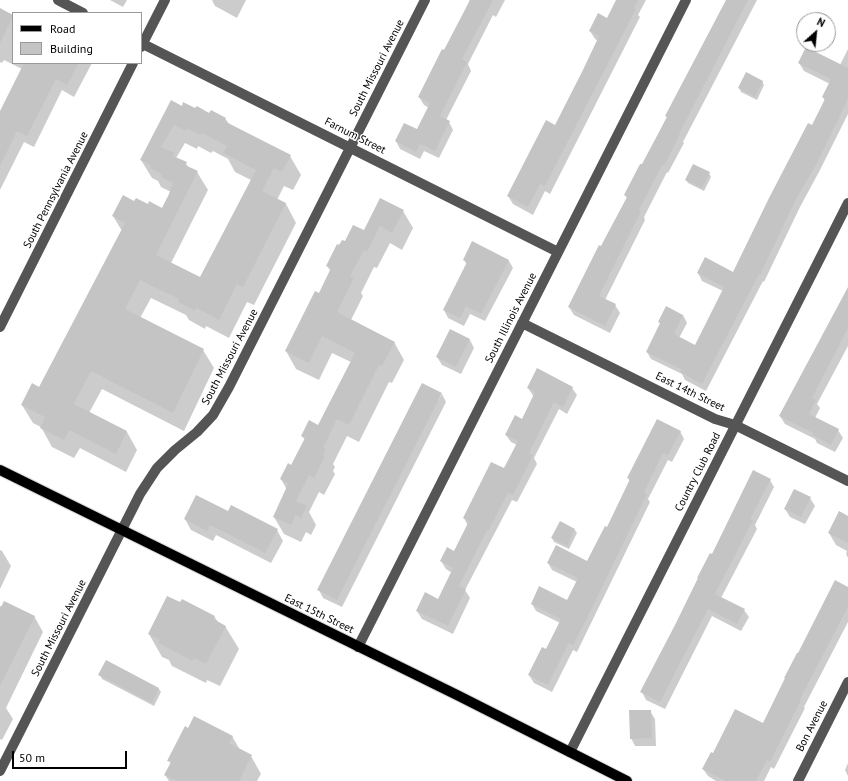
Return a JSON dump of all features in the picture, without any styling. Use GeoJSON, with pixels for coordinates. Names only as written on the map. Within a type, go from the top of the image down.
{"type":"FeatureCollection","features":[{"type":"Feature","properties":{"kind":"main road","name":"East 15th Street"},"geometry":{"type":"LineString","coordinates":[[0,470],[627,781]]}},
{"type":"Feature","properties":{"kind":"street"},"geometry":{"type":"LineString","coordinates":[[58,0],[81,12]]}},
{"type":"Feature","properties":{"kind":"street"},"geometry":{"type":"LineString","coordinates":[[142,44],[164,0]]}},
{"type":"Feature","properties":{"kind":"street","name":"South Missouri Avenue"},"geometry":{"type":"LineString","coordinates":[[0,771],[140,494],[157,468],[175,450],[197,432],[213,415],[229,387],[425,0]]}},
{"type":"Feature","properties":{"kind":"street","name":"South Illinois Avenue"},"geometry":{"type":"LineString","coordinates":[[358,647],[686,0]]}},
{"type":"Feature","properties":{"kind":"street","name":"Farnum Street"},"geometry":{"type":"LineString","coordinates":[[142,44],[558,252]]}},
{"type":"Feature","properties":{"kind":"street","name":"South Pennsylvania Avenue"},"geometry":{"type":"LineString","coordinates":[[0,327],[132,64]]}},
{"type":"Feature","properties":{"kind":"street","name":"Country Club Road"},"geometry":{"type":"LineString","coordinates":[[570,752],[848,203]]}},
{"type":"Feature","properties":{"kind":"street","name":"East 14th Street"},"geometry":{"type":"LineString","coordinates":[[522,323],[715,419],[735,425],[848,482]]}},
{"type":"Feature","properties":{"kind":"street","name":"Bon Avenue"},"geometry":{"type":"LineString","coordinates":[[798,781],[848,682]]}},
{"type":"Feature","properties":{"kind":"building"},"geometry":{"type":"Polygon","coordinates":[[[470,0],[493,0],[462,59],[467,62],[440,116],[450,121],[435,151],[420,144],[416,152],[395,141],[404,123],[417,129],[430,103],[418,97],[442,49],[444,50],[470,0]]]}},
{"type":"Feature","properties":{"kind":"building"},"geometry":{"type":"Polygon","coordinates":[[[616,0],[638,0],[634,8],[636,9],[545,186],[540,184],[528,207],[507,196],[546,120],[555,125],[582,72],[599,36],[589,31],[598,13],[607,18],[616,0]]]}},
{"type":"Feature","properties":{"kind":"building"},"geometry":{"type":"Polygon","coordinates":[[[726,0],[748,0],[664,166],[662,165],[639,210],[641,211],[599,296],[616,304],[605,326],[568,307],[599,245],[601,246],[627,197],[624,195],[667,117],[665,116],[726,0]]]}},
{"type":"Feature","properties":{"kind":"building"},"geometry":{"type":"Polygon","coordinates":[[[0,8],[12,14],[12,19],[0,43],[0,8]]]}},
{"type":"Feature","properties":{"kind":"building"},"geometry":{"type":"Polygon","coordinates":[[[804,52],[816,52],[848,68],[848,99],[817,163],[796,199],[760,275],[759,274],[702,384],[680,372],[681,369],[646,352],[660,323],[658,322],[666,306],[683,315],[674,334],[695,345],[724,287],[697,273],[705,257],[733,272],[808,123],[812,125],[825,99],[822,97],[831,79],[798,63],[804,52]]]}},
{"type":"Feature","properties":{"kind":"building"},"geometry":{"type":"Polygon","coordinates":[[[24,64],[78,64],[67,85],[56,79],[27,136],[17,131],[0,166],[0,111],[24,64]]]}},
{"type":"Feature","properties":{"kind":"building"},"geometry":{"type":"Polygon","coordinates":[[[746,72],[763,81],[755,97],[738,88],[746,72]]]}},
{"type":"Feature","properties":{"kind":"building"},"geometry":{"type":"Polygon","coordinates":[[[171,100],[182,106],[183,102],[195,108],[197,106],[209,113],[211,110],[226,118],[224,121],[291,155],[282,172],[274,168],[262,191],[286,203],[243,287],[237,284],[219,320],[196,308],[195,311],[178,302],[179,299],[140,280],[125,309],[204,349],[173,413],[91,371],[74,404],[127,431],[116,454],[69,430],[64,440],[40,428],[45,417],[21,405],[32,383],[39,387],[125,223],[112,216],[123,195],[134,201],[136,198],[148,204],[149,201],[162,208],[169,194],[173,183],[161,177],[162,174],[150,168],[151,165],[140,160],[171,100]],[[174,125],[161,147],[175,153],[173,156],[187,162],[185,165],[198,171],[156,255],[200,277],[256,170],[223,153],[227,146],[202,133],[201,135],[188,129],[186,131],[174,125]]]}},
{"type":"Feature","properties":{"kind":"building"},"geometry":{"type":"Polygon","coordinates":[[[693,164],[710,172],[702,188],[685,180],[693,164]]]}},
{"type":"Feature","properties":{"kind":"building"},"geometry":{"type":"Polygon","coordinates":[[[380,198],[404,210],[392,233],[380,226],[367,252],[364,250],[350,276],[354,278],[337,312],[395,342],[382,366],[379,365],[349,425],[337,419],[323,448],[326,449],[323,455],[325,456],[314,478],[309,475],[296,501],[307,506],[301,518],[296,515],[291,525],[273,517],[288,484],[280,479],[288,463],[291,465],[305,438],[301,436],[309,420],[318,425],[355,353],[322,336],[309,363],[285,351],[315,291],[319,293],[331,268],[326,266],[337,244],[339,245],[342,240],[345,241],[353,225],[364,230],[380,198]]]}},
{"type":"Feature","properties":{"kind":"building"},"geometry":{"type":"Polygon","coordinates":[[[472,241],[509,260],[481,314],[466,306],[460,318],[443,310],[467,262],[463,260],[472,241]]]}},
{"type":"Feature","properties":{"kind":"building"},"geometry":{"type":"Polygon","coordinates":[[[848,287],[848,328],[812,398],[816,400],[809,414],[839,429],[831,445],[812,435],[813,433],[779,416],[848,287]]]}},
{"type":"Feature","properties":{"kind":"building"},"geometry":{"type":"Polygon","coordinates":[[[450,329],[470,339],[456,367],[436,357],[450,329]]]}},
{"type":"Feature","properties":{"kind":"building"},"geometry":{"type":"Polygon","coordinates":[[[537,368],[573,387],[563,407],[554,402],[529,453],[533,455],[513,495],[508,493],[488,531],[487,530],[459,586],[466,589],[448,626],[416,611],[425,592],[438,599],[453,568],[440,561],[447,547],[454,551],[469,521],[463,518],[491,462],[504,468],[518,441],[505,435],[515,415],[522,419],[535,392],[527,388],[537,368]]]}},
{"type":"Feature","properties":{"kind":"building"},"geometry":{"type":"Polygon","coordinates":[[[422,383],[442,393],[337,600],[317,590],[422,383]]]}},
{"type":"Feature","properties":{"kind":"building"},"geometry":{"type":"Polygon","coordinates":[[[657,419],[681,431],[668,455],[663,453],[644,492],[647,494],[590,612],[573,645],[569,643],[548,685],[528,675],[542,647],[546,649],[561,619],[531,604],[539,586],[567,600],[578,578],[547,563],[556,545],[587,561],[605,526],[607,527],[630,479],[627,478],[657,419]]]}},
{"type":"Feature","properties":{"kind":"building"},"geometry":{"type":"Polygon","coordinates":[[[753,470],[771,479],[750,519],[753,520],[715,594],[745,609],[737,624],[708,609],[660,702],[640,692],[710,553],[712,554],[753,470]]]}},
{"type":"Feature","properties":{"kind":"building"},"geometry":{"type":"Polygon","coordinates":[[[794,489],[811,497],[801,517],[784,509],[794,489]]]}},
{"type":"Feature","properties":{"kind":"building"},"geometry":{"type":"Polygon","coordinates":[[[196,495],[228,511],[231,505],[278,529],[265,553],[210,525],[207,531],[184,519],[196,495]]]}},
{"type":"Feature","properties":{"kind":"building"},"geometry":{"type":"Polygon","coordinates":[[[839,511],[848,516],[848,543],[828,533],[839,511]]]}},
{"type":"Feature","properties":{"kind":"building"},"geometry":{"type":"Polygon","coordinates":[[[560,521],[575,529],[567,546],[551,538],[560,521]]]}},
{"type":"Feature","properties":{"kind":"building"},"geometry":{"type":"Polygon","coordinates":[[[835,580],[848,587],[848,607],[800,699],[801,700],[770,762],[767,760],[756,781],[726,781],[702,769],[711,752],[713,753],[735,709],[763,723],[784,678],[835,580]]]}},
{"type":"Feature","properties":{"kind":"building"},"geometry":{"type":"Polygon","coordinates":[[[167,596],[180,602],[182,599],[215,616],[213,619],[226,626],[206,664],[194,658],[193,661],[158,643],[160,640],[148,634],[167,596]]]}},
{"type":"Feature","properties":{"kind":"building"},"geometry":{"type":"Polygon","coordinates":[[[4,601],[35,616],[0,686],[0,609],[4,601]]]}},
{"type":"Feature","properties":{"kind":"building"},"geometry":{"type":"Polygon","coordinates":[[[106,660],[159,688],[152,703],[98,675],[106,660]]]}},
{"type":"Feature","properties":{"kind":"building"},"geometry":{"type":"Polygon","coordinates":[[[629,710],[651,710],[652,738],[630,739],[629,710]]]}},
{"type":"Feature","properties":{"kind":"building"},"geometry":{"type":"Polygon","coordinates":[[[194,716],[233,736],[229,743],[252,755],[239,781],[177,781],[164,775],[171,762],[167,761],[185,726],[188,728],[194,716]]]}}]}
